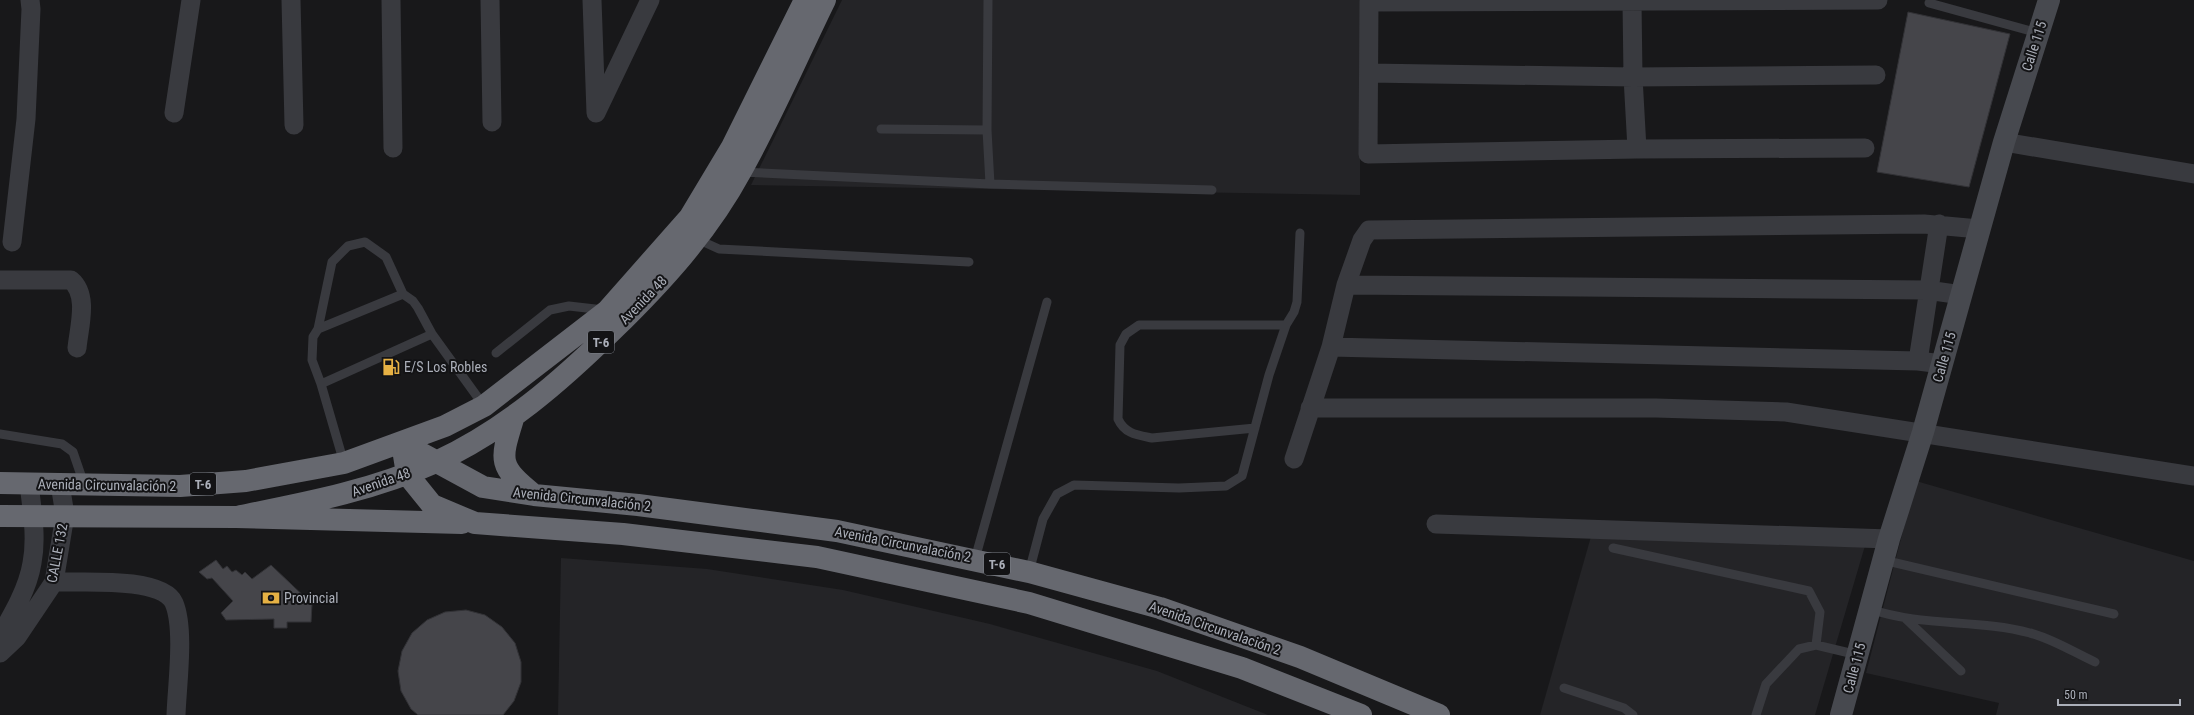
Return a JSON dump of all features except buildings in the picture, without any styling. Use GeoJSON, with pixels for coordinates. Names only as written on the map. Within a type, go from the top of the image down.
{"type":"FeatureCollection","features":[{"type":"Feature","properties":{"kind":"highway","name":"Avenida 48"},"geometry":{"type":"LineString","coordinates":[[402,443],[445,426],[484,406],[607,311],[690,217],[732,147],[805,0]]}},
{"type":"Feature","properties":{"kind":"highway","name":"Avenida 48"},"geometry":{"type":"LineString","coordinates":[[236,517],[343,496],[407,474],[437,461],[513,419],[580,363],[660,284],[697,239],[741,172],[825,0]]}},
{"type":"Feature","properties":{"kind":"highway"},"geometry":{"type":"LineString","coordinates":[[513,419],[504,448],[504,465],[513,478],[534,496]]}},
{"type":"Feature","properties":{"kind":"highway","name":"Avenida Circunvalación 2"},"geometry":{"type":"LineString","coordinates":[[402,443],[407,474],[432,505],[475,523],[623,534],[817,558],[1029,603],[1242,668],[1361,715]]}},
{"type":"Feature","properties":{"kind":"highway","name":"Avenida Circunvalación 2"},"geometry":{"type":"LineString","coordinates":[[0,483],[180,486],[246,481],[344,463],[402,443],[483,486],[534,496],[638,505],[837,531],[975,559],[1029,572],[1160,608],[1300,657],[1440,715]]}},
{"type":"Feature","properties":{"kind":"highway","name":"T-6"},"geometry":{"type":"LineString","coordinates":[[0,516],[65,515],[236,517]]}},
{"type":"Feature","properties":{"kind":"highway"},"geometry":{"type":"LineString","coordinates":[[236,517],[475,523]]}},
{"type":"Feature","properties":{"kind":"street"},"geometry":{"type":"LineString","coordinates":[[12,242],[26,119],[31,9],[30,0]]}},
{"type":"Feature","properties":{"kind":"street"},"geometry":{"type":"LineString","coordinates":[[174,113],[191,0]]}},
{"type":"Feature","properties":{"kind":"street"},"geometry":{"type":"LineString","coordinates":[[291,0],[294,125]]}},
{"type":"Feature","properties":{"kind":"street"},"geometry":{"type":"LineString","coordinates":[[391,0],[393,148]]}},
{"type":"Feature","properties":{"kind":"street"},"geometry":{"type":"LineString","coordinates":[[490,0],[492,122]]}},
{"type":"Feature","properties":{"kind":"street"},"geometry":{"type":"LineString","coordinates":[[592,0],[596,113],[650,0]]}},
{"type":"Feature","properties":{"kind":"street"},"geometry":{"type":"LineString","coordinates":[[1865,148],[1637,149],[1368,154],[1369,2],[1878,0]]}},
{"type":"Feature","properties":{"kind":"street","name":"Calle 115"},"geometry":{"type":"LineString","coordinates":[[1841,715],[1858,656],[1888,539],[1923,432],[2004,142],[2049,0]]}},
{"type":"Feature","properties":{"kind":"street"},"geometry":{"type":"LineString","coordinates":[[1632,2],[1633,77],[1637,149]]}},
{"type":"Feature","properties":{"kind":"street"},"geometry":{"type":"LineString","coordinates":[[1369,73],[1633,77],[1876,75]]}},
{"type":"Feature","properties":{"kind":"street"},"geometry":{"type":"LineString","coordinates":[[2004,142],[2194,174]]}},
{"type":"Feature","properties":{"kind":"street"},"geometry":{"type":"LineString","coordinates":[[1294,459],[1331,347],[1346,285],[1362,240],[1369,230],[1939,224],[1979,228]]}},
{"type":"Feature","properties":{"kind":"street"},"geometry":{"type":"LineString","coordinates":[[1918,361],[1927,290],[1939,224]]}},
{"type":"Feature","properties":{"kind":"street"},"geometry":{"type":"LineString","coordinates":[[0,280],[71,280],[78,285],[82,295],[78,348]]}},
{"type":"Feature","properties":{"kind":"street"},"geometry":{"type":"LineString","coordinates":[[1346,285],[1927,290],[1962,295]]}},
{"type":"Feature","properties":{"kind":"street"},"geometry":{"type":"LineString","coordinates":[[1331,347],[1918,361],[1942,364]]}},
{"type":"Feature","properties":{"kind":"street"},"geometry":{"type":"LineString","coordinates":[[1310,408],[1656,408],[1786,412],[1923,432],[2194,476]]}},
{"type":"Feature","properties":{"kind":"street"},"geometry":{"type":"LineString","coordinates":[[0,636],[17,603],[32,563],[34,527],[29,484]]}},
{"type":"Feature","properties":{"kind":"street","name":"CALLE 132"},"geometry":{"type":"LineString","coordinates":[[0,653],[18,636],[54,582],[65,515],[60,484]]}},
{"type":"Feature","properties":{"kind":"street"},"geometry":{"type":"LineString","coordinates":[[1436,524],[1888,539]]}},
{"type":"Feature","properties":{"kind":"street"},"geometry":{"type":"LineString","coordinates":[[54,582],[136,583],[160,590],[173,601],[179,624],[176,715]]}},
{"type":"Feature","properties":{"kind":"lane"},"geometry":{"type":"LineString","coordinates":[[988,0],[987,130],[990,184]]}},
{"type":"Feature","properties":{"kind":"lane"},"geometry":{"type":"LineString","coordinates":[[1929,3],[2038,33]]}},
{"type":"Feature","properties":{"kind":"lane"},"geometry":{"type":"LineString","coordinates":[[881,129],[987,130]]}},
{"type":"Feature","properties":{"kind":"lane"},"geometry":{"type":"LineString","coordinates":[[741,172],[990,184],[1212,190]]}},
{"type":"Feature","properties":{"kind":"lane"},"geometry":{"type":"LineString","coordinates":[[1029,572],[1043,519],[1057,494],[1074,485],[1180,488],[1226,486],[1242,476],[1286,325],[1294,312],[1297,302],[1300,233]]}},
{"type":"Feature","properties":{"kind":"lane"},"geometry":{"type":"LineString","coordinates":[[697,239],[719,249],[969,262]]}},
{"type":"Feature","properties":{"kind":"lane"},"geometry":{"type":"LineString","coordinates":[[344,463],[321,384],[312,360],[313,337],[318,329],[332,262],[348,246],[366,242],[386,257],[403,294],[413,301],[432,334],[484,406]]}},
{"type":"Feature","properties":{"kind":"lane"},"geometry":{"type":"LineString","coordinates":[[318,329],[403,294]]}},
{"type":"Feature","properties":{"kind":"lane"},"geometry":{"type":"LineString","coordinates":[[975,559],[1047,302]]}},
{"type":"Feature","properties":{"kind":"lane"},"geometry":{"type":"LineString","coordinates":[[496,353],[550,310],[569,306],[607,311]]}},
{"type":"Feature","properties":{"kind":"lane"},"geometry":{"type":"LineString","coordinates":[[1255,428],[1152,438],[1136,435],[1123,429],[1118,419],[1120,346],[1126,334],[1138,325],[1286,325]]}},
{"type":"Feature","properties":{"kind":"lane"},"geometry":{"type":"LineString","coordinates":[[321,384],[432,334]]}},
{"type":"Feature","properties":{"kind":"lane"},"geometry":{"type":"LineString","coordinates":[[0,434],[62,444],[74,452],[84,484]]}},
{"type":"Feature","properties":{"kind":"lane"},"geometry":{"type":"LineString","coordinates":[[1613,548],[1809,591],[1820,612],[1816,645]]}},
{"type":"Feature","properties":{"kind":"lane"},"geometry":{"type":"LineString","coordinates":[[1883,560],[2114,614]]}},
{"type":"Feature","properties":{"kind":"lane"},"geometry":{"type":"LineString","coordinates":[[1870,610],[1888,616],[1906,619],[1969,624],[2031,633],[2095,662]]}},
{"type":"Feature","properties":{"kind":"lane"},"geometry":{"type":"LineString","coordinates":[[1906,619],[1961,671]]}},
{"type":"Feature","properties":{"kind":"lane"},"geometry":{"type":"LineString","coordinates":[[1756,715],[1766,684],[1799,649],[1816,645],[1858,656]]}},
{"type":"Feature","properties":{"kind":"lane"},"geometry":{"type":"LineString","coordinates":[[1564,688],[1624,708],[1633,715]]}},
{"type":"Feature","properties":{"kind":"shaded area"},"geometry":{"type":"Polygon","coordinates":[[[842,0],[1360,0],[1360,195],[751,185],[842,0]]]}},
{"type":"Feature","properties":{"kind":"shaded area"},"geometry":{"type":"Polygon","coordinates":[[[1916,481],[2194,561],[2194,715],[1996,715],[1999,703],[1866,673],[1916,481]]]}},
{"type":"Feature","properties":{"kind":"shaded area"},"geometry":{"type":"Polygon","coordinates":[[[1594,526],[1867,539],[1815,715],[1540,715],[1594,526]]]}},
{"type":"Feature","properties":{"kind":"shaded area"},"geometry":{"type":"Polygon","coordinates":[[[561,558],[707,569],[843,590],[990,624],[1157,671],[1268,715],[558,715],[561,558]]]}},
{"type":"Feature","properties":{"kind":"place","name":"E/S Los Robles"},"geometry":{"type":"Point","coordinates":[391,367]}},
{"type":"Feature","properties":{"kind":"place","name":"Provincial"},"geometry":{"type":"Point","coordinates":[271,598]}}]}
